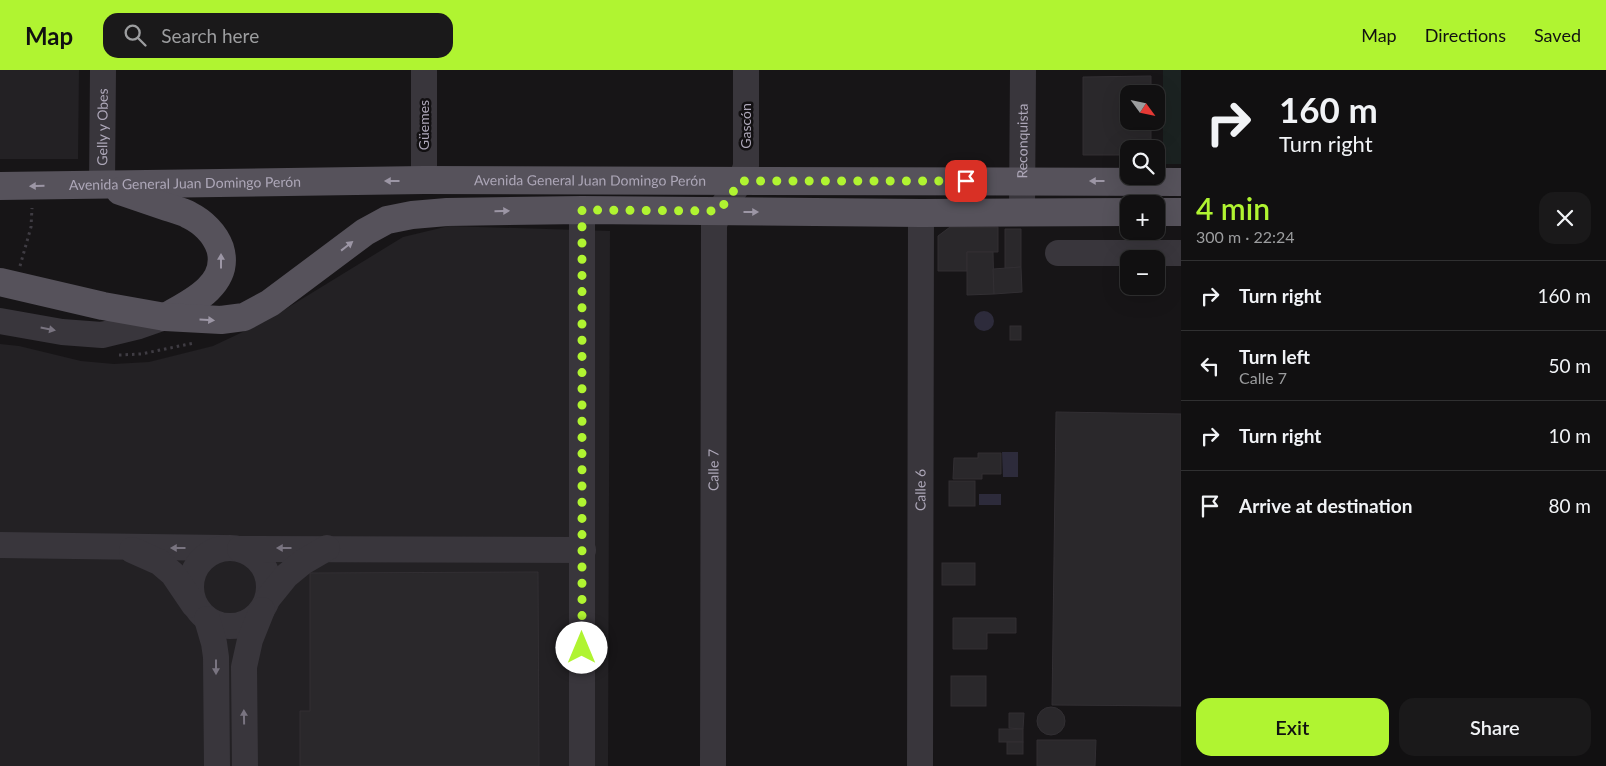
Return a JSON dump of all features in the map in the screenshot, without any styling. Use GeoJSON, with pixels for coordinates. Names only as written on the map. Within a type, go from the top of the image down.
{"type":"FeatureCollection","features":[{"type":"Feature","properties":{"kind":"main road","name":"Avenida General Juan Domingo Perón"},"geometry":{"type":"LineString","coordinates":[[0,186],[424,180],[1181,182]]}},
{"type":"Feature","properties":{"kind":"main road"},"geometry":{"type":"LineString","coordinates":[[102,185],[188,214],[201,223],[218,243],[223,264],[220,274],[210,287],[193,301],[165,317]]}},
{"type":"Feature","properties":{"kind":"main road"},"geometry":{"type":"LineString","coordinates":[[7,274],[103,306],[165,317],[221,320],[244,317],[270,303],[366,232],[387,220],[412,215],[447,212],[582,210],[921,213],[1120,212]]}},
{"type":"Feature","properties":{"kind":"main road"},"geometry":{"type":"LineString","coordinates":[[1165,212],[1181,212]]}},
{"type":"Feature","properties":{"kind":"street","name":"Gelly y Obes"},"geometry":{"type":"LineString","coordinates":[[102,185],[103,70]]}},
{"type":"Feature","properties":{"kind":"street","name":"Güemes"},"geometry":{"type":"LineString","coordinates":[[424,70],[424,180]]}},
{"type":"Feature","properties":{"kind":"street","name":"Gascón"},"geometry":{"type":"LineString","coordinates":[[741,181],[746,166],[746,70]]}},
{"type":"Feature","properties":{"kind":"street","name":"Reconquista"},"geometry":{"type":"LineString","coordinates":[[1022,211],[1023,70]]}},
{"type":"Feature","properties":{"kind":"street","name":"Calle 7"},"geometry":{"type":"LineString","coordinates":[[714,766],[714,225],[719,211],[741,181]]}},
{"type":"Feature","properties":{"kind":"street"},"geometry":{"type":"LineString","coordinates":[[582,210],[582,766]]}},
{"type":"Feature","properties":{"kind":"street","name":"Calle 6"},"geometry":{"type":"LineString","coordinates":[[920,766],[921,213]]}},
{"type":"Feature","properties":{"kind":"street"},"geometry":{"type":"LineString","coordinates":[[1058,253],[1181,253]]}},
{"type":"Feature","properties":{"kind":"street"},"geometry":{"type":"LineString","coordinates":[[0,322],[62,332],[102,334],[139,326],[165,317]]}},
{"type":"Feature","properties":{"kind":"street"},"geometry":{"type":"LineString","coordinates":[[0,545],[126,548],[582,550]]}},
{"type":"Feature","properties":{"kind":"street"},"geometry":{"type":"LineString","coordinates":[[126,548],[158,562],[173,574],[202,614],[219,625],[233,627],[245,624],[256,618],[286,576],[303,562],[327,548]]}},
{"type":"Feature","properties":{"kind":"street"},"geometry":{"type":"LineString","coordinates":[[217,766],[216,657],[214,643],[202,614],[192,597],[191,583],[194,570],[203,559],[214,551],[233,548],[251,553],[264,567],[270,584],[266,603],[250,640],[244,668],[245,766]]}},
{"type":"Feature","properties":{"kind":"path"},"geometry":{"type":"LineString","coordinates":[[7,274],[20,268],[31,227],[32,208]]}},
{"type":"Feature","properties":{"kind":"path"},"geometry":{"type":"LineString","coordinates":[[115,356],[141,354],[203,341]]}},
{"type":"Feature","properties":{"kind":"shaded area"},"geometry":{"type":"Polygon","coordinates":[[[0,70],[79,70],[78,159],[0,159],[0,70]]]}},
{"type":"Feature","properties":{"kind":"shaded area"},"geometry":{"type":"Polygon","coordinates":[[[1163,70],[1181,70],[1181,164],[1165,164],[1163,130],[1165,130],[1165,85],[1163,85],[1163,70]]]}},
{"type":"Feature","properties":{"kind":"shaded area"},"geometry":{"type":"Polygon","coordinates":[[[449,226],[610,231],[608,766],[0,766],[0,344],[19,346],[81,361],[114,364],[149,362],[213,346],[266,321],[403,237],[449,226]]]}},
{"type":"Feature","properties":{"kind":"shaded area"},"geometry":{"type":"Polygon","coordinates":[[[984,311],[991,314],[994,321],[991,328],[984,331],[977,328],[974,321],[977,314],[984,311]]]}},
{"type":"Feature","properties":{"kind":"shaded area"},"geometry":{"type":"Polygon","coordinates":[[[1002,452],[1018,452],[1018,477],[1003,477],[1002,452]]]}},
{"type":"Feature","properties":{"kind":"shaded area"},"geometry":{"type":"Polygon","coordinates":[[[979,494],[1001,494],[1001,505],[979,505],[979,494]]]}},
{"type":"Feature","properties":{"kind":"building"},"geometry":{"type":"Polygon","coordinates":[[[1151,76],[1151,85],[1120,85],[1120,130],[1151,130],[1151,140],[1120,140],[1120,155],[1083,155],[1083,77],[1151,76]]]}},
{"type":"Feature","properties":{"kind":"building"},"geometry":{"type":"Polygon","coordinates":[[[950,227],[998,227],[998,252],[967,252],[967,271],[938,271],[938,236],[950,227]]]}},
{"type":"Feature","properties":{"kind":"building"},"geometry":{"type":"Polygon","coordinates":[[[1005,229],[1021,229],[1021,267],[1005,268],[1005,229]]]}},
{"type":"Feature","properties":{"kind":"building"},"geometry":{"type":"Polygon","coordinates":[[[967,252],[993,252],[994,294],[967,295],[967,252]]]}},
{"type":"Feature","properties":{"kind":"building"},"geometry":{"type":"Polygon","coordinates":[[[1021,267],[1022,292],[994,294],[993,269],[1021,267]]]}},
{"type":"Feature","properties":{"kind":"building"},"geometry":{"type":"Polygon","coordinates":[[[1010,326],[1021,326],[1021,340],[1010,340],[1010,326]]]}},
{"type":"Feature","properties":{"kind":"building"},"geometry":{"type":"Polygon","coordinates":[[[1056,412],[1181,414],[1181,706],[1052,705],[1056,412]]]}},
{"type":"Feature","properties":{"kind":"building"},"geometry":{"type":"Polygon","coordinates":[[[978,453],[1001,453],[1001,474],[982,474],[982,479],[953,479],[954,458],[978,458],[978,453]]]}},
{"type":"Feature","properties":{"kind":"building"},"geometry":{"type":"Polygon","coordinates":[[[949,481],[975,481],[975,506],[949,506],[949,481]]]}},
{"type":"Feature","properties":{"kind":"building"},"geometry":{"type":"Polygon","coordinates":[[[942,563],[975,563],[975,585],[942,585],[942,563]]]}},
{"type":"Feature","properties":{"kind":"building"},"geometry":{"type":"Polygon","coordinates":[[[538,572],[539,766],[300,766],[300,711],[310,711],[310,573],[538,572]]]}},
{"type":"Feature","properties":{"kind":"building"},"geometry":{"type":"Polygon","coordinates":[[[953,618],[1016,618],[1016,633],[987,633],[987,649],[953,649],[953,618]]]}},
{"type":"Feature","properties":{"kind":"building"},"geometry":{"type":"Polygon","coordinates":[[[951,676],[986,676],[986,706],[951,706],[951,676]]]}},
{"type":"Feature","properties":{"kind":"building"},"geometry":{"type":"Polygon","coordinates":[[[1051,707],[1061,711],[1065,721],[1061,731],[1051,735],[1041,731],[1037,721],[1041,711],[1051,707]]]}},
{"type":"Feature","properties":{"kind":"building"},"geometry":{"type":"Polygon","coordinates":[[[1009,713],[1024,713],[1023,729],[1009,728],[1009,713]]]}},
{"type":"Feature","properties":{"kind":"building"},"geometry":{"type":"Polygon","coordinates":[[[999,729],[1023,729],[1023,742],[999,742],[999,729]]]}},
{"type":"Feature","properties":{"kind":"building"},"geometry":{"type":"Polygon","coordinates":[[[1037,740],[1096,740],[1095,766],[1037,766],[1037,740]]]}},
{"type":"Feature","properties":{"kind":"building"},"geometry":{"type":"Polygon","coordinates":[[[1007,742],[1023,742],[1023,754],[1007,754],[1007,742]]]}},
{"type":"Feature","properties":{"kind":"route"},"geometry":{"type":"LineString","coordinates":[[582,648],[582,210],[719,211],[741,181],[966,181]]}}]}
